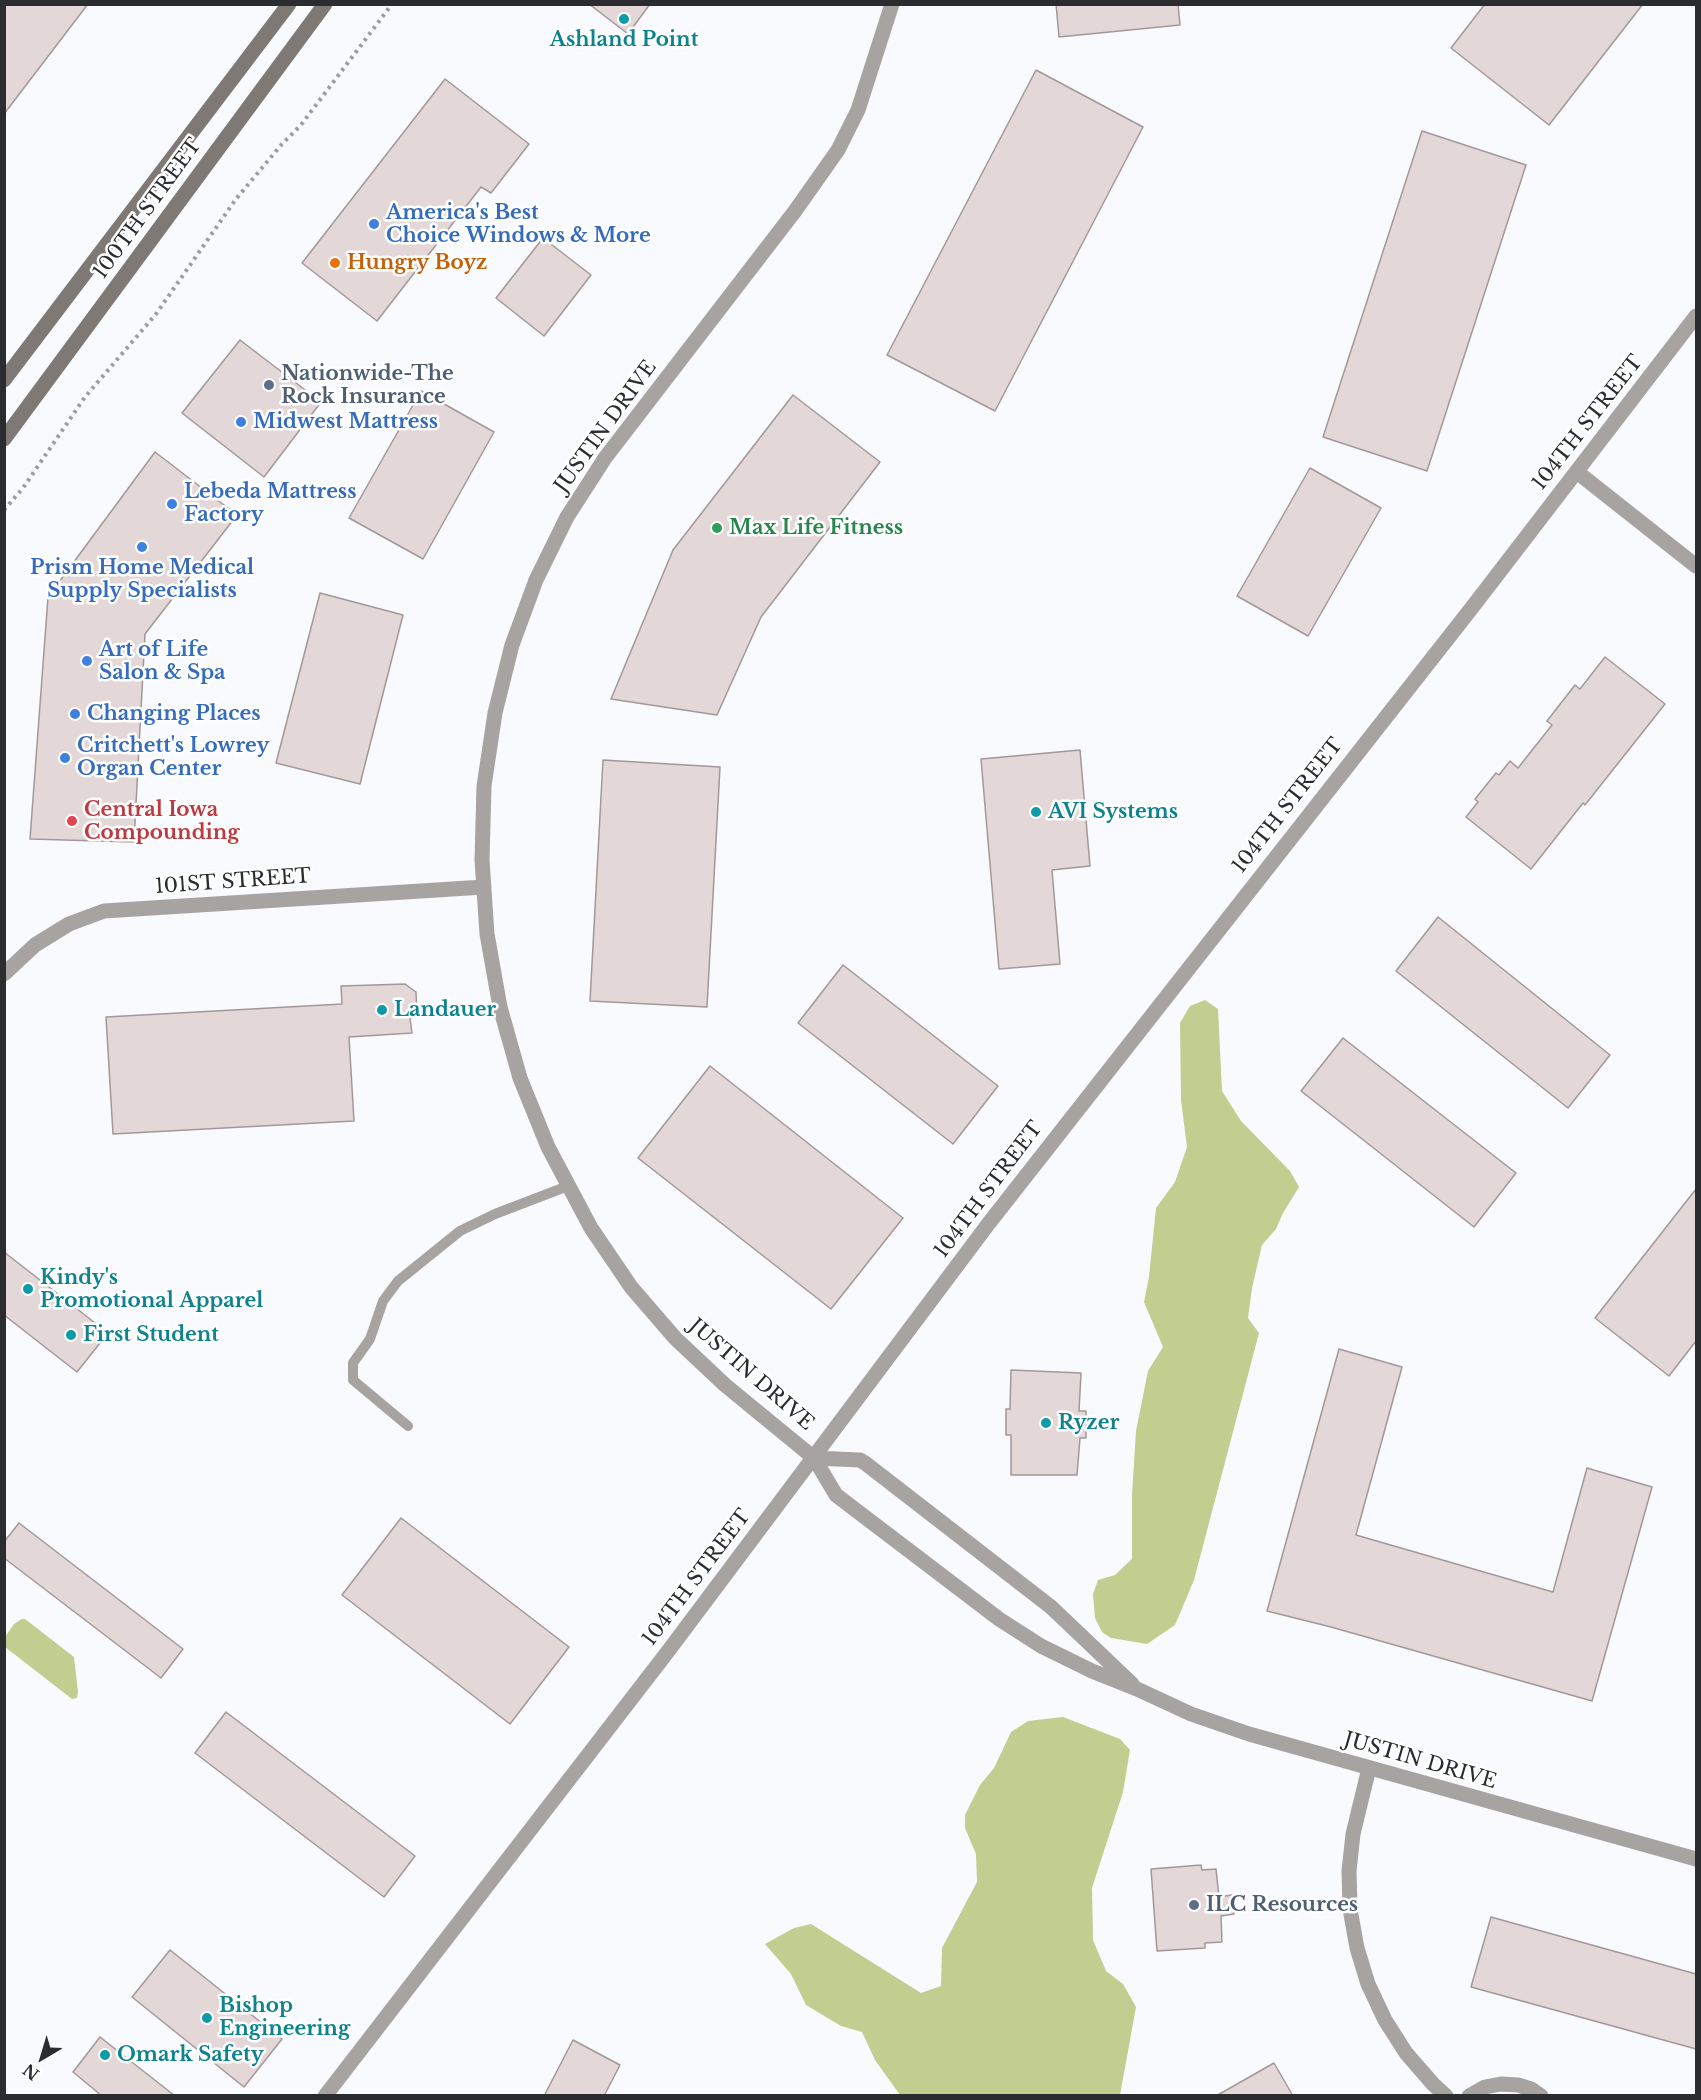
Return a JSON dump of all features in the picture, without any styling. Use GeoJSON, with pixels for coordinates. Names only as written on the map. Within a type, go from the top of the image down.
{"type":"FeatureCollection","features":[{"type":"Feature","properties":{"kind":"main road","name":"100TH STREET"},"geometry":{"type":"LineString","coordinates":[[4,380],[289,4]]}},
{"type":"Feature","properties":{"kind":"main road","name":"100TH STREET"},"geometry":{"type":"LineString","coordinates":[[4,439],[325,4]]}},
{"type":"Feature","properties":{"kind":"street","name":"JUSTIN DRIVE"},"geometry":{"type":"LineString","coordinates":[[892,4],[858,110],[838,150],[795,211],[605,458],[567,517],[536,580],[512,645],[495,713],[484,786],[482,860],[487,934],[500,1007],[520,1078],[548,1147],[591,1228],[631,1287],[675,1338],[725,1385],[814,1458],[836,1495],[999,1619],[1041,1646],[1191,1714],[1249,1734],[1696,1859]]}},
{"type":"Feature","properties":{"kind":"street","name":"104TH STREET"},"geometry":{"type":"LineString","coordinates":[[325,2096],[640,1688],[1096,1084],[1577,472],[1696,316]]}},
{"type":"Feature","properties":{"kind":"street"},"geometry":{"type":"LineString","coordinates":[[1577,472],[1696,566]]}},
{"type":"Feature","properties":{"kind":"street","name":"101ST STREET"},"geometry":{"type":"LineString","coordinates":[[4,974],[35,945],[69,924],[104,911],[484,887]]}},
{"type":"Feature","properties":{"kind":"street","name":"JUSTIN DRIVE"},"geometry":{"type":"LineString","coordinates":[[814,1458],[860,1460],[865,1463],[1051,1606],[1137,1689]]}},
{"type":"Feature","properties":{"kind":"street"},"geometry":{"type":"LineString","coordinates":[[1369,1768],[1353,1834],[1349,1871],[1350,1909],[1357,1948],[1368,1984],[1384,2020],[1406,2054],[1446,2096]]}},
{"type":"Feature","properties":{"kind":"street"},"geometry":{"type":"LineString","coordinates":[[1469,2096],[1485,2087],[1502,2084],[1518,2085],[1541,2096]]}},
{"type":"Feature","properties":{"kind":"lane"},"geometry":{"type":"LineString","coordinates":[[408,1426],[353,1380],[353,1363],[370,1339],[383,1301],[398,1281],[460,1232],[495,1214],[568,1186]]}},
{"type":"Feature","properties":{"kind":"path"},"geometry":{"type":"LineString","coordinates":[[4,510],[23,488],[85,397],[156,314],[236,198],[301,125],[392,4]]}},
{"type":"Feature","properties":{"kind":"green space"},"geometry":{"type":"Polygon","coordinates":[[[1205,1000],[1218,1009],[1222,1091],[1241,1121],[1290,1171],[1299,1187],[1276,1229],[1262,1245],[1248,1318],[1259,1333],[1194,1580],[1175,1625],[1147,1644],[1111,1638],[1102,1632],[1095,1618],[1093,1594],[1098,1580],[1115,1575],[1132,1559],[1132,1495],[1136,1431],[1148,1371],[1163,1347],[1144,1302],[1156,1208],[1175,1182],[1187,1147],[1181,1100],[1180,1023],[1190,1006],[1205,1000]]]}},
{"type":"Feature","properties":{"kind":"green space"},"geometry":{"type":"Polygon","coordinates":[[[22,1619],[74,1657],[77,1698],[72,1699],[5,1647],[5,1637],[14,1624],[22,1619]]]}},
{"type":"Feature","properties":{"kind":"green space"},"geometry":{"type":"Polygon","coordinates":[[[1063,1717],[1120,1739],[1130,1750],[1123,1792],[1092,1888],[1093,1940],[1106,1971],[1123,1984],[1136,2007],[1120,2095],[900,2095],[875,2060],[862,2032],[841,2026],[806,2005],[791,1974],[765,1944],[794,1928],[811,1924],[921,1993],[941,1986],[942,1948],[977,1882],[976,1854],[965,1828],[965,1815],[980,1785],[994,1768],[1011,1732],[1028,1721],[1063,1717]]]}},
{"type":"Feature","properties":{"kind":"building"},"geometry":{"type":"Polygon","coordinates":[[[4,4],[88,4],[4,114],[4,4]]]}},
{"type":"Feature","properties":{"kind":"building","name":"Ashland Point"},"geometry":{"type":"Polygon","coordinates":[[[589,4],[650,4],[628,34],[589,4]]]}},
{"type":"Feature","properties":{"kind":"building"},"geometry":{"type":"Polygon","coordinates":[[[1056,4],[1178,4],[1180,25],[1059,37],[1056,4]]]}},
{"type":"Feature","properties":{"kind":"building"},"geometry":{"type":"Polygon","coordinates":[[[1485,4],[1643,4],[1549,125],[1451,48],[1485,4]]]}},
{"type":"Feature","properties":{"kind":"building"},"geometry":{"type":"Polygon","coordinates":[[[1036,70],[1143,127],[995,411],[887,355],[1036,70]]]}},
{"type":"Feature","properties":{"kind":"building"},"geometry":{"type":"Polygon","coordinates":[[[445,79],[529,144],[491,193],[481,187],[377,321],[302,263],[445,79]]]}},
{"type":"Feature","properties":{"kind":"building"},"geometry":{"type":"Polygon","coordinates":[[[1422,131],[1526,165],[1427,471],[1323,437],[1422,131]]]}},
{"type":"Feature","properties":{"kind":"building"},"geometry":{"type":"Polygon","coordinates":[[[543,238],[591,275],[544,336],[496,298],[543,238]]]}},
{"type":"Feature","properties":{"kind":"building","name":"Midwest Mattress"},"geometry":{"type":"Polygon","coordinates":[[[240,340],[321,402],[264,477],[182,413],[240,340]]]}},
{"type":"Feature","properties":{"kind":"building"},"geometry":{"type":"Polygon","coordinates":[[[421,391],[494,432],[423,559],[349,518],[421,391]]]}},
{"type":"Feature","properties":{"kind":"building"},"geometry":{"type":"Polygon","coordinates":[[[793,395],[880,462],[761,617],[717,715],[611,699],[673,550],[793,395]]]}},
{"type":"Feature","properties":{"kind":"building"},"geometry":{"type":"Polygon","coordinates":[[[155,452],[237,515],[145,634],[134,842],[30,839],[48,597],[155,452]]]}},
{"type":"Feature","properties":{"kind":"building"},"geometry":{"type":"Polygon","coordinates":[[[1310,468],[1381,508],[1308,636],[1237,596],[1310,468]]]}},
{"type":"Feature","properties":{"kind":"building"},"geometry":{"type":"Polygon","coordinates":[[[320,593],[403,615],[360,784],[276,763],[320,593]]]}},
{"type":"Feature","properties":{"kind":"building"},"geometry":{"type":"Polygon","coordinates":[[[1605,657],[1665,704],[1531,869],[1466,817],[1478,802],[1475,799],[1496,773],[1499,775],[1510,761],[1518,768],[1552,725],[1547,721],[1575,685],[1580,689],[1605,657]]]}},
{"type":"Feature","properties":{"kind":"building","name":"AVI Systems"},"geometry":{"type":"Polygon","coordinates":[[[1080,750],[1090,866],[1052,870],[1060,964],[999,969],[981,759],[1080,750]]]}},
{"type":"Feature","properties":{"kind":"building"},"geometry":{"type":"Polygon","coordinates":[[[603,760],[720,767],[707,1007],[590,1001],[603,760]]]}},
{"type":"Feature","properties":{"kind":"building"},"geometry":{"type":"Polygon","coordinates":[[[1438,917],[1610,1055],[1568,1108],[1396,971],[1438,917]]]}},
{"type":"Feature","properties":{"kind":"building"},"geometry":{"type":"Polygon","coordinates":[[[843,965],[998,1086],[953,1144],[798,1023],[843,965]]]}},
{"type":"Feature","properties":{"kind":"building"},"geometry":{"type":"Polygon","coordinates":[[[405,984],[416,992],[417,1016],[410,1018],[412,1033],[349,1037],[354,1121],[113,1134],[106,1017],[342,1004],[341,986],[405,984]]]}},
{"type":"Feature","properties":{"kind":"building"},"geometry":{"type":"Polygon","coordinates":[[[1343,1038],[1516,1173],[1474,1227],[1301,1091],[1343,1038]]]}},
{"type":"Feature","properties":{"kind":"building"},"geometry":{"type":"Polygon","coordinates":[[[710,1066],[903,1218],[831,1309],[638,1158],[710,1066]]]}},
{"type":"Feature","properties":{"kind":"building"},"geometry":{"type":"Polygon","coordinates":[[[1696,1189],[1696,1341],[1669,1376],[1595,1318],[1696,1189]]]}},
{"type":"Feature","properties":{"kind":"building"},"geometry":{"type":"Polygon","coordinates":[[[4,1252],[108,1333],[77,1372],[4,1315],[4,1252]]]}},
{"type":"Feature","properties":{"kind":"building"},"geometry":{"type":"Polygon","coordinates":[[[1339,1349],[1402,1367],[1356,1535],[1553,1592],[1587,1468],[1652,1487],[1592,1701],[1267,1611],[1339,1349]]]}},
{"type":"Feature","properties":{"kind":"building","name":"Ryzer"},"geometry":{"type":"Polygon","coordinates":[[[1011,1370],[1081,1373],[1079,1411],[1086,1411],[1086,1438],[1080,1438],[1077,1475],[1011,1475],[1011,1435],[1006,1435],[1006,1409],[1010,1409],[1011,1370]]]}},
{"type":"Feature","properties":{"kind":"building"},"geometry":{"type":"Polygon","coordinates":[[[401,1518],[569,1647],[510,1724],[342,1595],[401,1518]]]}},
{"type":"Feature","properties":{"kind":"building"},"geometry":{"type":"Polygon","coordinates":[[[19,1523],[183,1649],[161,1678],[4,1558],[4,1542],[19,1523]]]}},
{"type":"Feature","properties":{"kind":"building"},"geometry":{"type":"Polygon","coordinates":[[[226,1712],[415,1856],[384,1897],[195,1753],[226,1712]]]}},
{"type":"Feature","properties":{"kind":"building","name":"ILC Resources"},"geometry":{"type":"Polygon","coordinates":[[[1201,1865],[1202,1870],[1216,1869],[1219,1897],[1232,1895],[1234,1914],[1221,1916],[1222,1942],[1205,1943],[1205,1948],[1157,1951],[1151,1869],[1201,1865]]]}},
{"type":"Feature","properties":{"kind":"building"},"geometry":{"type":"Polygon","coordinates":[[[1491,1917],[1696,1974],[1696,2049],[1471,1987],[1491,1917]]]}},
{"type":"Feature","properties":{"kind":"building","name":"Bishop Engineering"},"geometry":{"type":"Polygon","coordinates":[[[170,1950],[282,2039],[244,2087],[132,1997],[170,1950]]]}},
{"type":"Feature","properties":{"kind":"building","name":"Omark Safety"},"geometry":{"type":"Polygon","coordinates":[[[100,2037],[175,2096],[102,2096],[73,2072],[100,2037]]]}},
{"type":"Feature","properties":{"kind":"building"},"geometry":{"type":"Polygon","coordinates":[[[573,2040],[620,2065],[604,2096],[544,2096],[573,2040]]]}},
{"type":"Feature","properties":{"kind":"building"},"geometry":{"type":"Polygon","coordinates":[[[1274,2063],[1293,2096],[1216,2096],[1274,2063]]]}},
{"type":"Feature","properties":{"kind":"place","name":"Ashland Point"},"geometry":{"type":"Point","coordinates":[624,19]}},
{"type":"Feature","properties":{"kind":"place","name":"America's Best Choice Windows & More"},"geometry":{"type":"Point","coordinates":[374,224]}},
{"type":"Feature","properties":{"kind":"place","name":"Hungry Boyz"},"geometry":{"type":"Point","coordinates":[335,263]}},
{"type":"Feature","properties":{"kind":"place","name":"Nationwide-The Rock Insurance"},"geometry":{"type":"Point","coordinates":[269,385]}},
{"type":"Feature","properties":{"kind":"place","name":"Midwest Mattress"},"geometry":{"type":"Point","coordinates":[241,422]}},
{"type":"Feature","properties":{"kind":"place","name":"Lebeda Mattress Factory"},"geometry":{"type":"Point","coordinates":[172,504]}},
{"type":"Feature","properties":{"kind":"place","name":"Max Life Fitness"},"geometry":{"type":"Point","coordinates":[717,528]}},
{"type":"Feature","properties":{"kind":"place","name":"Prism Home Medical Supply Specialists"},"geometry":{"type":"Point","coordinates":[142,547]}},
{"type":"Feature","properties":{"kind":"place","name":"Art of Life Salon & Spa"},"geometry":{"type":"Point","coordinates":[87,661]}},
{"type":"Feature","properties":{"kind":"place","name":"Changing Places"},"geometry":{"type":"Point","coordinates":[75,714]}},
{"type":"Feature","properties":{"kind":"place","name":"Critchett's Lowrey Organ Center"},"geometry":{"type":"Point","coordinates":[65,758]}},
{"type":"Feature","properties":{"kind":"place","name":"AVI Systems"},"geometry":{"type":"Point","coordinates":[1036,812]}},
{"type":"Feature","properties":{"kind":"place","name":"Central Iowa Compounding"},"geometry":{"type":"Point","coordinates":[72,821]}},
{"type":"Feature","properties":{"kind":"place","name":"Landauer"},"geometry":{"type":"Point","coordinates":[382,1010]}},
{"type":"Feature","properties":{"kind":"place","name":"Kindy's Promotional Apparel"},"geometry":{"type":"Point","coordinates":[28,1289]}},
{"type":"Feature","properties":{"kind":"place","name":"First Student"},"geometry":{"type":"Point","coordinates":[71,1335]}},
{"type":"Feature","properties":{"kind":"place","name":"Ryzer"},"geometry":{"type":"Point","coordinates":[1046,1423]}},
{"type":"Feature","properties":{"kind":"place","name":"ILC Resources"},"geometry":{"type":"Point","coordinates":[1194,1905]}},
{"type":"Feature","properties":{"kind":"place","name":"Bishop Engineering"},"geometry":{"type":"Point","coordinates":[207,2018]}},
{"type":"Feature","properties":{"kind":"place","name":"Omark Safety"},"geometry":{"type":"Point","coordinates":[105,2055]}}]}
